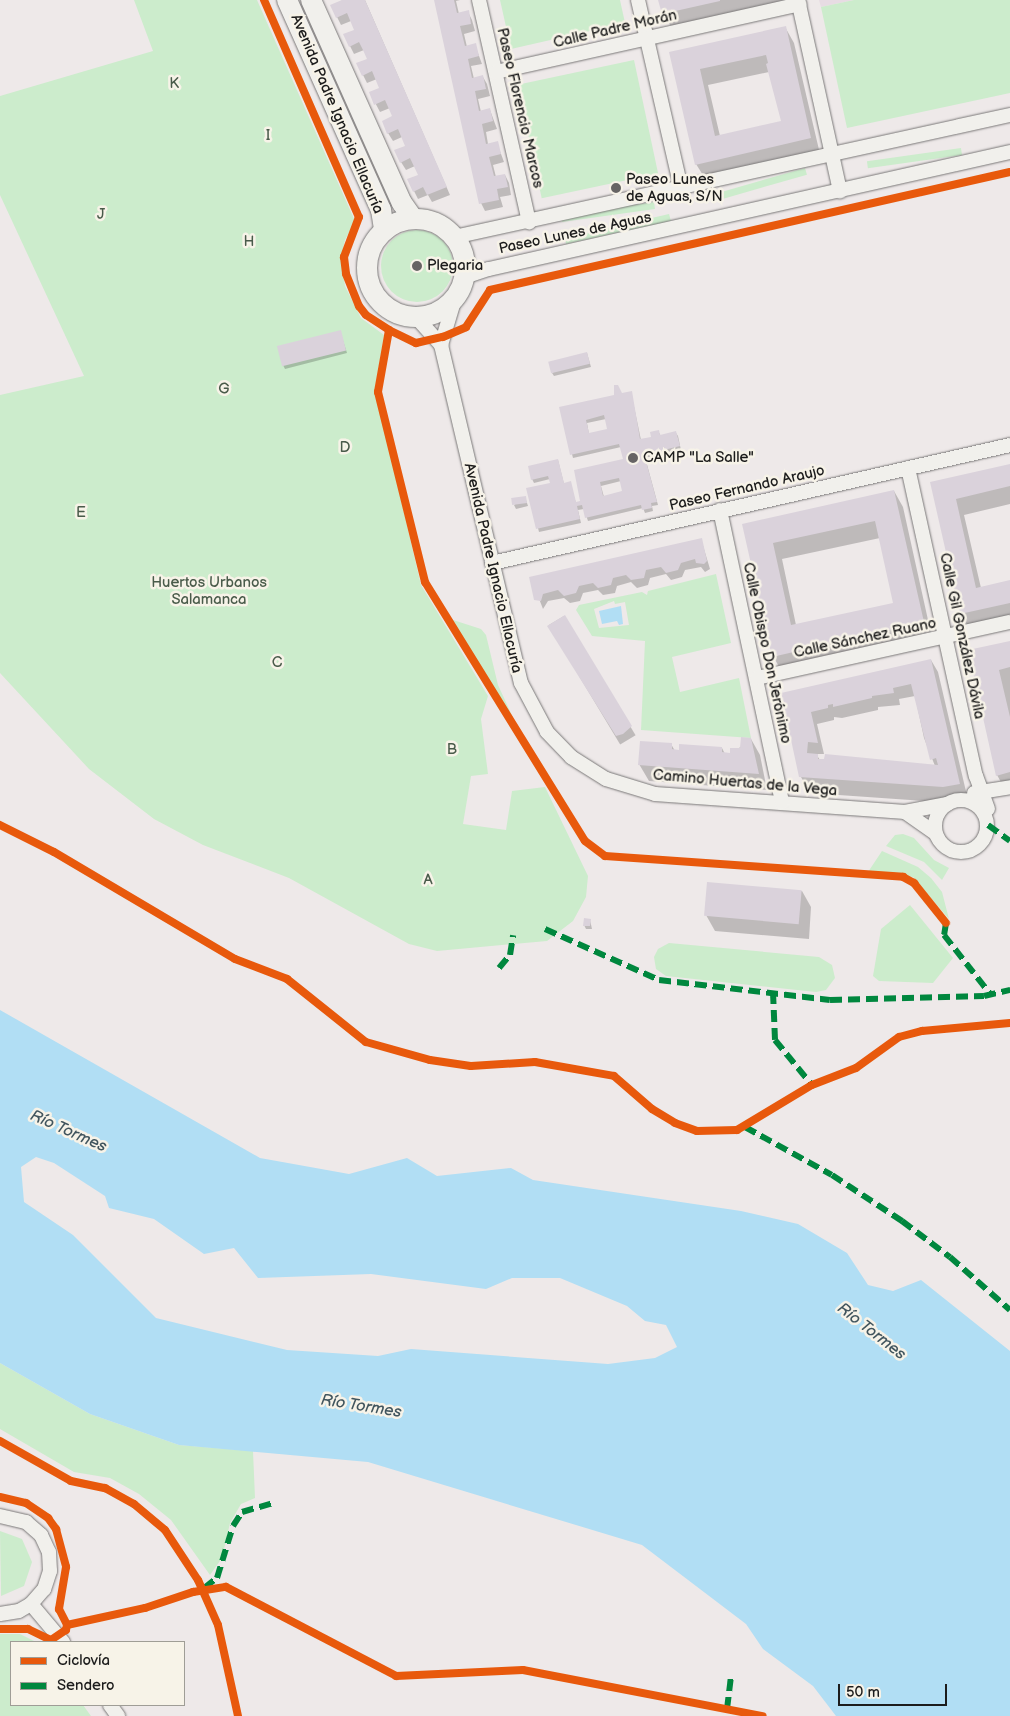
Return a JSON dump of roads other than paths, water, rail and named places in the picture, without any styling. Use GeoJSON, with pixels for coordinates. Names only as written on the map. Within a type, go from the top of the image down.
{"type":"FeatureCollection","features":[{"type":"Feature","properties":{"kind":"main road","name":"Avenida Padre Ignacio Ellacuría"},"geometry":{"type":"LineString","coordinates":[[287,0],[381,210],[384,230]]}},
{"type":"Feature","properties":{"kind":"main road","name":"Avenida Padre Ignacio Ellacuría"},"geometry":{"type":"LineString","coordinates":[[311,0],[402,203],[413,218]]}},
{"type":"Feature","properties":{"kind":"main road"},"geometry":{"type":"LineString","coordinates":[[413,218],[428,220],[454,237],[465,263],[464,277],[454,298],[431,315],[416,317],[398,314],[382,304],[371,289],[367,259],[373,244],[384,230],[413,218]]}},
{"type":"Feature","properties":{"kind":"street","name":"Paseo Florencio Marcos"},"geometry":{"type":"LineString","coordinates":[[480,0],[529,222]]}},
{"type":"Feature","properties":{"kind":"street"},"geometry":{"type":"LineString","coordinates":[[638,0],[681,188]]}},
{"type":"Feature","properties":{"kind":"street","name":"Calle Padre Morán"},"geometry":{"type":"LineString","coordinates":[[496,72],[799,2]]}},
{"type":"Feature","properties":{"kind":"street"},"geometry":{"type":"LineString","coordinates":[[799,2],[840,191]]}},
{"type":"Feature","properties":{"kind":"street","name":"Paseo Lunes de Aguas"},"geometry":{"type":"LineString","coordinates":[[454,237],[1010,115]]}},
{"type":"Feature","properties":{"kind":"street","name":"Paseo Lunes de Aguas"},"geometry":{"type":"LineString","coordinates":[[464,277],[489,269],[1010,152]]}},
{"type":"Feature","properties":{"kind":"street","name":"Avenida Padre Ignacio Ellacuría"},"geometry":{"type":"LineString","coordinates":[[441,345],[454,298]]}},
{"type":"Feature","properties":{"kind":"street","name":"Avenida Padre Ignacio Ellacuría"},"geometry":{"type":"LineString","coordinates":[[416,317],[441,345],[526,698],[547,732],[586,769]]}},
{"type":"Feature","properties":{"kind":"street","name":"Paseo Fernando Araujo"},"geometry":{"type":"LineString","coordinates":[[492,563],[1010,445]]}},
{"type":"Feature","properties":{"kind":"street","name":"Calle Gil González Dávila"},"geometry":{"type":"LineString","coordinates":[[908,468],[987,815]]}},
{"type":"Feature","properties":{"kind":"street","name":"Calle Obispo Don Jerónimo"},"geometry":{"type":"LineString","coordinates":[[720,510],[782,802]]}},
{"type":"Feature","properties":{"kind":"street","name":"Calle Sánchez Ruano"},"geometry":{"type":"LineString","coordinates":[[757,678],[1010,622]]}},
{"type":"Feature","properties":{"kind":"street","name":"Camino Huertas de la Vega"},"geometry":{"type":"LineString","coordinates":[[586,769],[617,784],[655,794],[905,812],[952,802],[981,790],[1008,788]]}},
{"type":"Feature","properties":{"kind":"street","name":"Camino Huertas de la Vega"},"geometry":{"type":"LineString","coordinates":[[987,815],[996,795],[1008,788]]}},
{"type":"Feature","properties":{"kind":"street"},"geometry":{"type":"LineString","coordinates":[[905,812],[935,833],[945,848],[961,853],[970,852],[983,841],[987,815],[974,803],[952,802],[936,816],[935,833]]}},
{"type":"Feature","properties":{"kind":"street"},"geometry":{"type":"LineString","coordinates":[[0,1516],[26,1522],[40,1535],[49,1552],[50,1571],[44,1590],[32,1604],[19,1611],[0,1614]]}},
{"type":"Feature","properties":{"kind":"street"},"geometry":{"type":"LineString","coordinates":[[32,1604],[62,1641]]}},
{"type":"Feature","properties":{"kind":"water"},"geometry":{"type":"Polygon","coordinates":[[[621,606],[623,624],[619,625],[617,621],[602,624],[599,611],[621,606]]]}},
{"type":"Feature","properties":{"kind":"water","name":"Río Tormes"},"geometry":{"type":"Polygon","coordinates":[[[0,1010],[260,1158],[349,1174],[407,1158],[437,1176],[511,1168],[533,1180],[741,1211],[798,1224],[847,1253],[868,1285],[893,1291],[921,1280],[1010,1351],[1010,1716],[836,1716],[813,1686],[763,1649],[746,1624],[642,1545],[368,1462],[179,1445],[90,1414],[0,1363],[0,1010]],[[36,1157],[21,1167],[24,1202],[73,1235],[156,1318],[287,1350],[378,1356],[411,1349],[608,1364],[655,1358],[677,1347],[666,1325],[645,1321],[627,1306],[560,1278],[512,1278],[486,1289],[371,1274],[258,1278],[234,1248],[204,1254],[154,1219],[109,1208],[105,1196],[54,1163],[36,1157]]]}},
{"type":"Feature","properties":{"kind":"place","name":"Paseo Lunes de Aguas, S/N"},"geometry":{"type":"Point","coordinates":[616,188]}},
{"type":"Feature","properties":{"kind":"place","name":"Plegaria"},"geometry":{"type":"Point","coordinates":[417,266]}},
{"type":"Feature","properties":{"kind":"place","name":"CAMP \"La Salle\""},"geometry":{"type":"Point","coordinates":[633,458]}},
{"type":"Feature","properties":{"kind":"park label","name":"K"},"geometry":{"type":"Point","coordinates":[174,84]}},
{"type":"Feature","properties":{"kind":"park label","name":"I"},"geometry":{"type":"Point","coordinates":[268,136]}},
{"type":"Feature","properties":{"kind":"park label","name":"J"},"geometry":{"type":"Point","coordinates":[101,215]}},
{"type":"Feature","properties":{"kind":"park label","name":"H"},"geometry":{"type":"Point","coordinates":[249,242]}},
{"type":"Feature","properties":{"kind":"park label","name":"G"},"geometry":{"type":"Point","coordinates":[224,389]}},
{"type":"Feature","properties":{"kind":"park label","name":"D"},"geometry":{"type":"Point","coordinates":[345,448]}},
{"type":"Feature","properties":{"kind":"park label","name":"E"},"geometry":{"type":"Point","coordinates":[81,513]}},
{"type":"Feature","properties":{"kind":"park label","name":"Huertos Urbanos Salamanca"},"geometry":{"type":"Point","coordinates":[209,590]}},
{"type":"Feature","properties":{"kind":"park label","name":"C"},"geometry":{"type":"Point","coordinates":[277,663]}},
{"type":"Feature","properties":{"kind":"park label","name":"B"},"geometry":{"type":"Point","coordinates":[452,750]}},
{"type":"Feature","properties":{"kind":"park label","name":"A"},"geometry":{"type":"Point","coordinates":[428,880]}}]}
